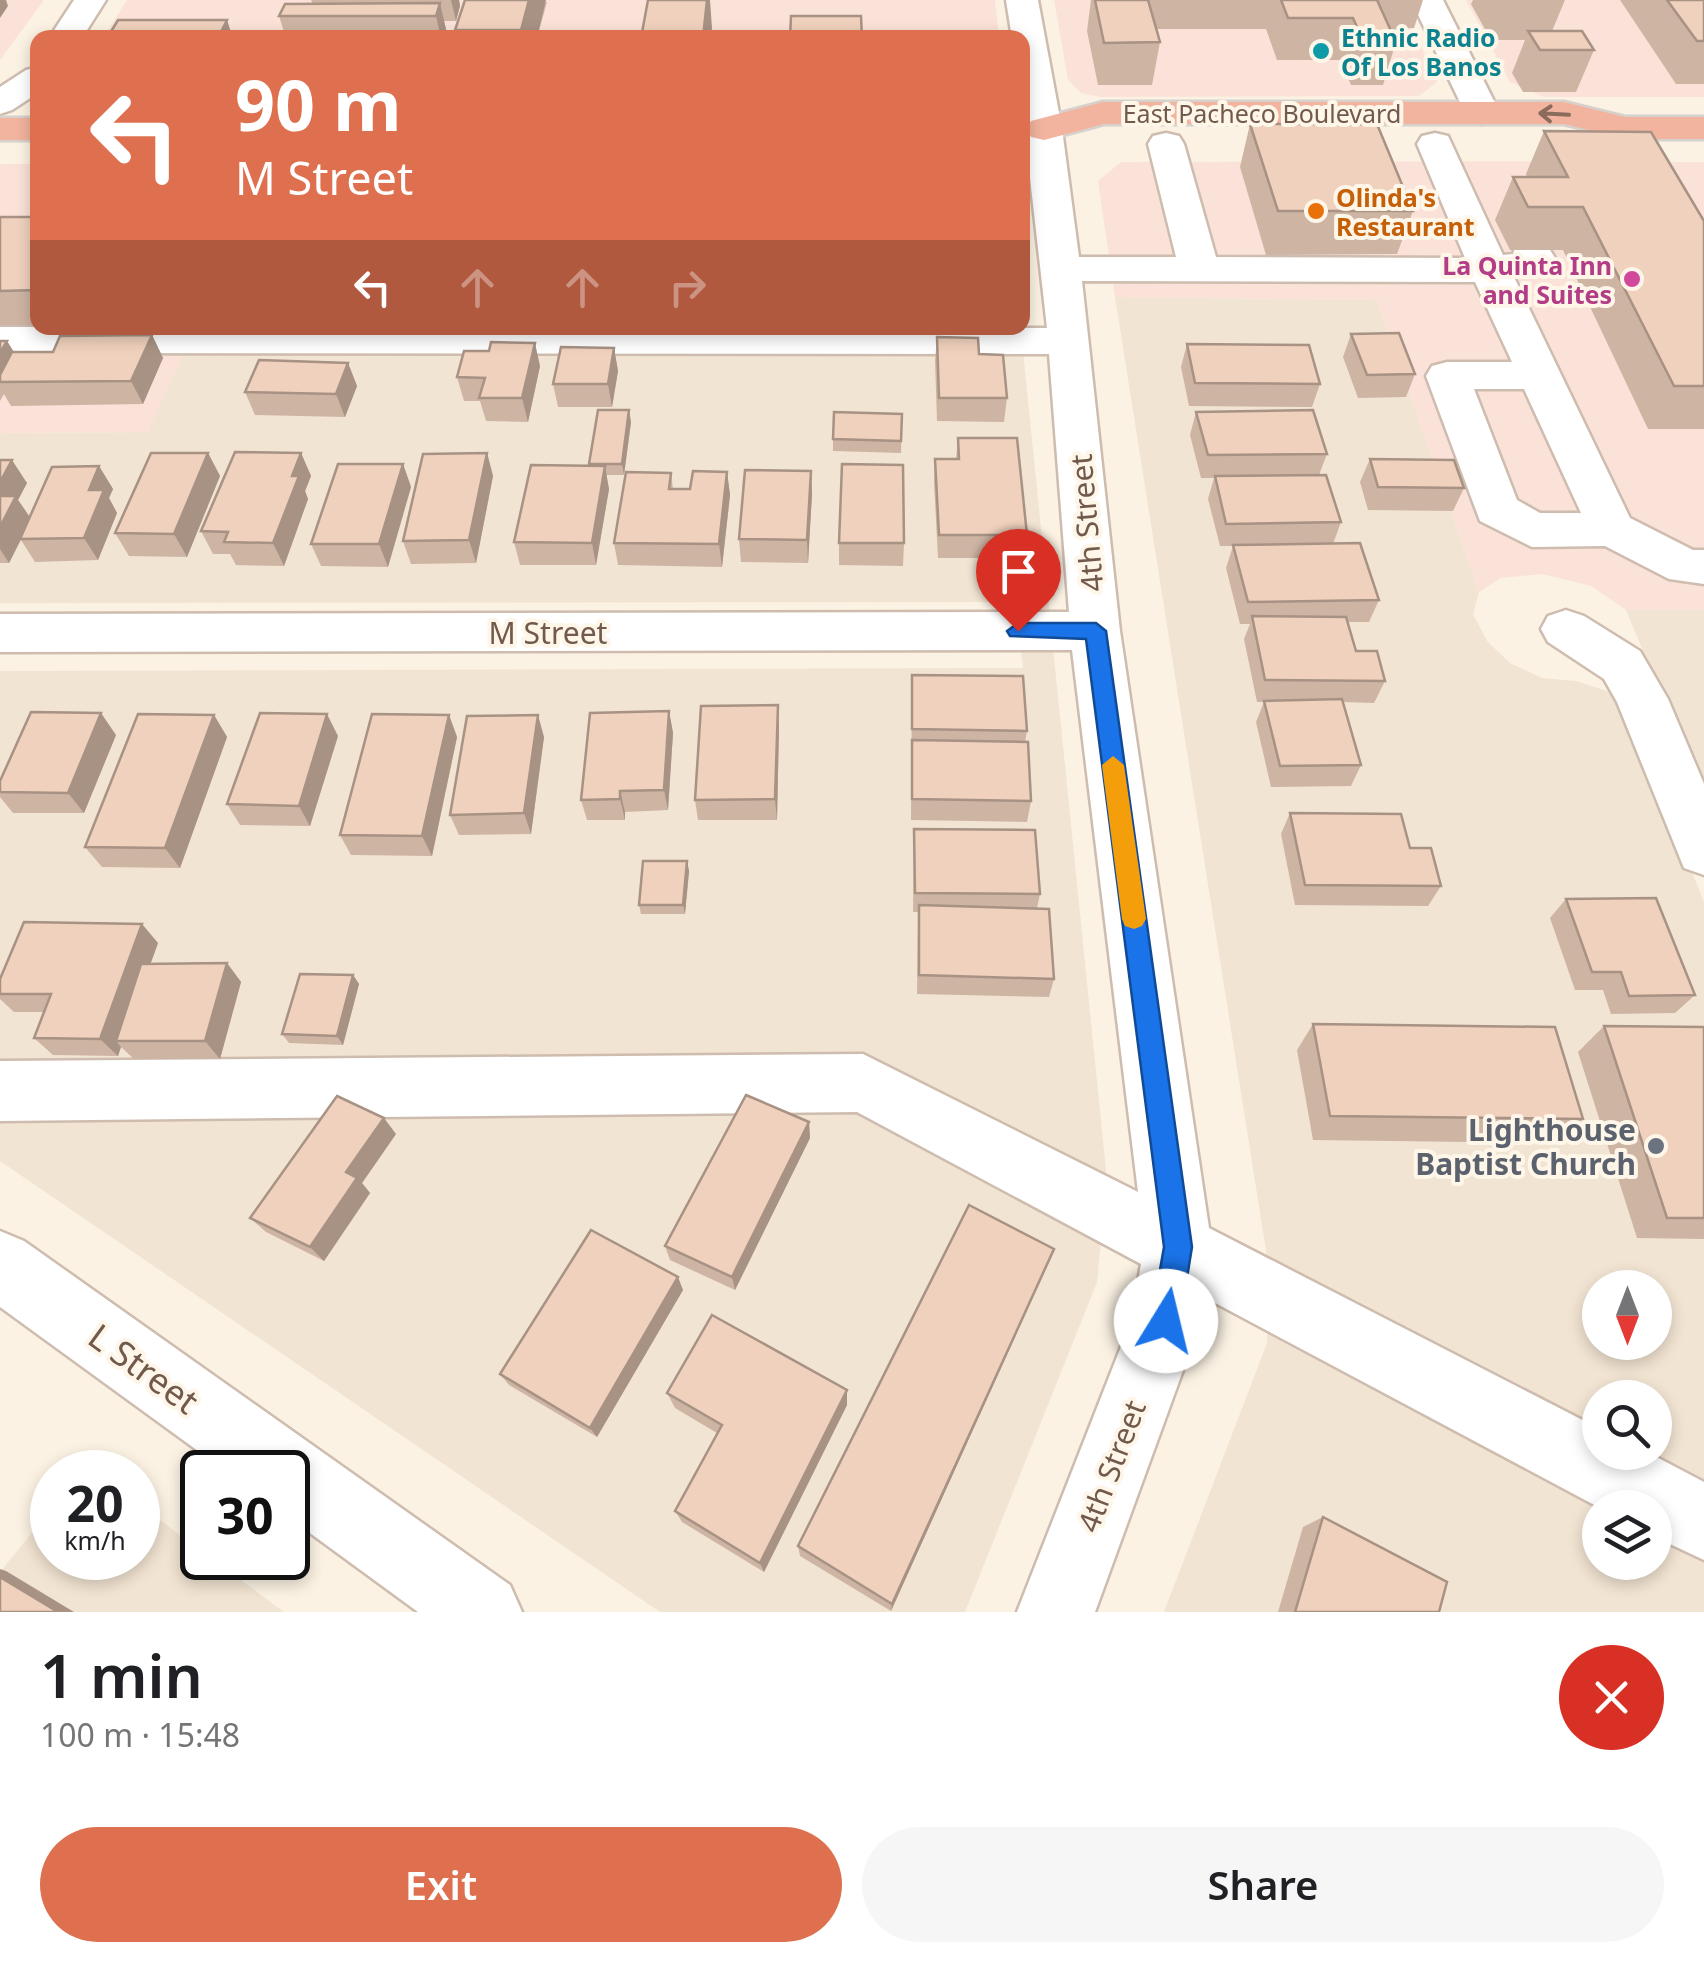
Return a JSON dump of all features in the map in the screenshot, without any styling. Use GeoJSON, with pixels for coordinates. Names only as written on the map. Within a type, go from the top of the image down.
{"type":"FeatureCollection","features":[{"type":"Feature","properties":{"kind":"highway","name":"East Pacheco Boulevard"},"geometry":{"type":"LineString","coordinates":[[1033,129],[1102,113],[1488,129]]}},
{"type":"Feature","properties":{"kind":"highway"},"geometry":{"type":"LineString","coordinates":[[1278,144],[1305,130],[1488,129],[1582,144],[1625,128],[1704,128]]}},
{"type":"Feature","properties":{"kind":"highway"},"geometry":{"type":"LineString","coordinates":[[0,129],[30,129]]}},
{"type":"Feature","properties":{"kind":"highway","name":"East Pacheco Boulevard"},"geometry":{"type":"LineString","coordinates":[[1033,129],[1122,144],[1435,144],[1488,129]]}},
{"type":"Feature","properties":{"kind":"street"},"geometry":{"type":"LineString","coordinates":[[70,30],[90,0]]}},
{"type":"Feature","properties":{"kind":"street","name":"4th Street"},"geometry":{"type":"LineString","coordinates":[[1022,0],[1025,30]]}},
{"type":"Feature","properties":{"kind":"street"},"geometry":{"type":"LineString","coordinates":[[1427,0],[1488,129]]}},
{"type":"Feature","properties":{"kind":"street"},"geometry":{"type":"LineString","coordinates":[[0,64],[30,63]]}},
{"type":"Feature","properties":{"kind":"street"},"geometry":{"type":"LineString","coordinates":[[0,103],[30,83]]}},
{"type":"Feature","properties":{"kind":"street","name":"4th Street"},"geometry":{"type":"LineString","coordinates":[[1030,94],[1070,342],[1096,631],[1178,1247],[1166,1321],[1056,1612]]}},
{"type":"Feature","properties":{"kind":"street"},"geometry":{"type":"LineString","coordinates":[[1625,128],[1644,161]]}},
{"type":"Feature","properties":{"kind":"street"},"geometry":{"type":"LineString","coordinates":[[1166,144],[1199,269]]}},
{"type":"Feature","properties":{"kind":"street"},"geometry":{"type":"LineString","coordinates":[[1435,144],[1476,200],[1490,270],[1612,529]]}},
{"type":"Feature","properties":{"kind":"street"},"geometry":{"type":"LineString","coordinates":[[1060,269],[1490,270],[1536,260],[1531,250]]}},
{"type":"Feature","properties":{"kind":"street"},"geometry":{"type":"LineString","coordinates":[[0,340],[1070,342]]}},
{"type":"Feature","properties":{"kind":"street"},"geometry":{"type":"LineString","coordinates":[[1541,375],[1447,376],[1496,510],[1532,530],[1612,529],[1686,567],[1704,567]]}},
{"type":"Feature","properties":{"kind":"street"},"geometry":{"type":"LineString","coordinates":[[1566,629],[1622,665],[1642,699],[1704,851]]}},
{"type":"Feature","properties":{"kind":"street","name":"M Street"},"geometry":{"type":"LineString","coordinates":[[1,635],[1096,631]]}},
{"type":"Feature","properties":{"kind":"street"},"geometry":{"type":"LineString","coordinates":[[0,1091],[862,1082],[1704,1522]]}},
{"type":"Feature","properties":{"kind":"street","name":"L Street"},"geometry":{"type":"LineString","coordinates":[[0,1265],[483,1612]]}},
{"type":"Feature","properties":{"kind":"shaded area"},"geometry":{"type":"Polygon","coordinates":[[[0,0],[44,0],[0,60],[0,0]]]}},
{"type":"Feature","properties":{"kind":"shaded area"},"geometry":{"type":"Polygon","coordinates":[[[127,0],[995,0],[998,30],[108,30],[127,0]]]}},
{"type":"Feature","properties":{"kind":"shaded area"},"geometry":{"type":"Polygon","coordinates":[[[1054,0],[1401,0],[1437,82],[1419,96],[1100,97],[1081,93],[1068,80],[1054,0]]]}},
{"type":"Feature","properties":{"kind":"shaded area"},"geometry":{"type":"Polygon","coordinates":[[[1466,0],[1704,0],[1704,97],[1544,97],[1510,82],[1466,0]]]}},
{"type":"Feature","properties":{"kind":"shaded area"},"geometry":{"type":"Polygon","coordinates":[[[1633,161],[1704,279],[1704,610],[1626,610],[1591,586],[1542,574],[1501,578],[1479,592],[1377,300],[1115,297],[1098,181],[1121,162],[1633,161]]]}},
{"type":"Feature","properties":{"kind":"shaded area"},"geometry":{"type":"Polygon","coordinates":[[[1662,162],[1704,162],[1704,230],[1662,162]]]}},
{"type":"Feature","properties":{"kind":"shaded area"},"geometry":{"type":"Polygon","coordinates":[[[0,164],[30,164],[30,331],[0,331],[0,164]]]}},
{"type":"Feature","properties":{"kind":"shaded area"},"geometry":{"type":"Polygon","coordinates":[[[1115,297],[1377,300],[1479,592],[1473,614],[1487,641],[1510,663],[1542,678],[1576,681],[1607,691],[1630,716],[1704,902],[1704,1612],[1164,1612],[1267,1343],[1267,1257],[1115,297]]]}},
{"type":"Feature","properties":{"kind":"shaded area"},"geometry":{"type":"Polygon","coordinates":[[[1023,351],[1107,1180],[1097,1282],[965,1612],[660,1612],[0,1161],[0,671],[1023,668],[1016,602],[0,603],[0,433],[147,432],[183,354],[1023,351]]]}},
{"type":"Feature","properties":{"kind":"shaded area"},"geometry":{"type":"Polygon","coordinates":[[[0,353],[183,354],[148,432],[0,433],[0,353]]]}},
{"type":"Feature","properties":{"kind":"shaded area"},"geometry":{"type":"Polygon","coordinates":[[[1626,610],[1704,610],[1704,797],[1626,610]]]}},
{"type":"Feature","properties":{"kind":"shaded area"},"geometry":{"type":"Polygon","coordinates":[[[160,1520],[180,1535],[180,1580],[241,1580],[284,1612],[0,1612],[0,1572],[30,1535],[30,1580],[160,1580],[160,1520]]]}},
{"type":"Feature","properties":{"kind":"building"},"geometry":{"type":"Polygon","coordinates":[[[465,0],[529,0],[521,30],[455,30],[465,0]]]}},
{"type":"Feature","properties":{"kind":"building"},"geometry":{"type":"Polygon","coordinates":[[[648,0],[707,0],[704,30],[642,30],[648,0]]]}},
{"type":"Feature","properties":{"kind":"building"},"geometry":{"type":"Polygon","coordinates":[[[1095,0],[1148,0],[1160,42],[1104,43],[1095,0]]]}},
{"type":"Feature","properties":{"kind":"building"},"geometry":{"type":"Polygon","coordinates":[[[1281,0],[1377,0],[1396,42],[1364,43],[1353,18],[1288,18],[1281,0]]]}},
{"type":"Feature","properties":{"kind":"building"},"geometry":{"type":"Polygon","coordinates":[[[1667,0],[1704,0],[1704,41],[1697,41],[1667,0]]]}},
{"type":"Feature","properties":{"kind":"building"},"geometry":{"type":"Polygon","coordinates":[[[440,3],[436,16],[279,16],[285,4],[440,3]]]}},
{"type":"Feature","properties":{"kind":"building"},"geometry":{"type":"Polygon","coordinates":[[[791,16],[861,16],[862,30],[790,30],[791,16]]]}},
{"type":"Feature","properties":{"kind":"building"},"geometry":{"type":"Polygon","coordinates":[[[118,20],[227,20],[222,30],[112,30],[118,20]]]}},
{"type":"Feature","properties":{"kind":"building"},"geometry":{"type":"Polygon","coordinates":[[[1528,31],[1582,31],[1594,50],[1540,50],[1528,31]]]}},
{"type":"Feature","properties":{"kind":"building"},"geometry":{"type":"Polygon","coordinates":[[[1250,124],[1377,124],[1413,211],[1278,211],[1250,124]]]}},
{"type":"Feature","properties":{"kind":"building"},"geometry":{"type":"Polygon","coordinates":[[[1544,131],[1651,132],[1704,221],[1704,386],[1674,386],[1583,207],[1528,207],[1513,177],[1568,177],[1544,131]]]}},
{"type":"Feature","properties":{"kind":"building"},"geometry":{"type":"Polygon","coordinates":[[[0,217],[30,217],[30,290],[0,291],[0,217]]]}},
{"type":"Feature","properties":{"kind":"building"},"geometry":{"type":"Polygon","coordinates":[[[1399,333],[1415,374],[1367,375],[1351,334],[1399,333]]]}},
{"type":"Feature","properties":{"kind":"building"},"geometry":{"type":"Polygon","coordinates":[[[152,335],[131,381],[0,382],[12,352],[53,352],[60,336],[152,335]]]}},
{"type":"Feature","properties":{"kind":"building"},"geometry":{"type":"Polygon","coordinates":[[[937,337],[978,338],[979,354],[1003,355],[1007,398],[939,398],[937,337]]]}},
{"type":"Feature","properties":{"kind":"building"},"geometry":{"type":"Polygon","coordinates":[[[491,342],[535,343],[522,398],[479,398],[485,378],[457,377],[464,351],[489,351],[491,342]]]}},
{"type":"Feature","properties":{"kind":"building"},"geometry":{"type":"Polygon","coordinates":[[[1187,344],[1309,345],[1320,384],[1195,383],[1187,344]]]}},
{"type":"Feature","properties":{"kind":"building"},"geometry":{"type":"Polygon","coordinates":[[[561,347],[614,348],[608,384],[553,384],[561,347]]]}},
{"type":"Feature","properties":{"kind":"building"},"geometry":{"type":"Polygon","coordinates":[[[259,360],[348,363],[336,394],[245,392],[259,360]]]}},
{"type":"Feature","properties":{"kind":"building"},"geometry":{"type":"Polygon","coordinates":[[[598,410],[629,410],[622,464],[589,464],[598,410]]]}},
{"type":"Feature","properties":{"kind":"building"},"geometry":{"type":"Polygon","coordinates":[[[1313,410],[1327,454],[1208,455],[1196,412],[1313,410]]]}},
{"type":"Feature","properties":{"kind":"building"},"geometry":{"type":"Polygon","coordinates":[[[834,412],[902,414],[901,441],[833,439],[834,412]]]}},
{"type":"Feature","properties":{"kind":"building"},"geometry":{"type":"Polygon","coordinates":[[[958,438],[1017,438],[1027,535],[939,535],[935,459],[959,459],[958,438]]]}},
{"type":"Feature","properties":{"kind":"building"},"geometry":{"type":"Polygon","coordinates":[[[235,452],[301,453],[292,476],[299,476],[273,543],[224,542],[228,532],[201,531],[235,452]]]}},
{"type":"Feature","properties":{"kind":"building"},"geometry":{"type":"Polygon","coordinates":[[[151,453],[208,453],[174,534],[115,533],[151,453]]]}},
{"type":"Feature","properties":{"kind":"building"},"geometry":{"type":"Polygon","coordinates":[[[487,453],[469,540],[403,541],[423,454],[487,453]]]}},
{"type":"Feature","properties":{"kind":"building"},"geometry":{"type":"Polygon","coordinates":[[[1370,459],[1454,460],[1464,488],[1378,487],[1370,459]]]}},
{"type":"Feature","properties":{"kind":"building"},"geometry":{"type":"Polygon","coordinates":[[[0,460],[12,460],[0,482],[0,460]]]}},
{"type":"Feature","properties":{"kind":"building"},"geometry":{"type":"Polygon","coordinates":[[[338,464],[403,464],[379,544],[311,544],[338,464]]]}},
{"type":"Feature","properties":{"kind":"building"},"geometry":{"type":"Polygon","coordinates":[[[842,464],[903,465],[904,543],[839,543],[842,464]]]}},
{"type":"Feature","properties":{"kind":"building"},"geometry":{"type":"Polygon","coordinates":[[[531,465],[605,466],[592,543],[514,542],[531,465]]]}},
{"type":"Feature","properties":{"kind":"building"},"geometry":{"type":"Polygon","coordinates":[[[99,466],[89,490],[104,490],[84,538],[20,539],[52,467],[99,466]]]}},
{"type":"Feature","properties":{"kind":"building"},"geometry":{"type":"Polygon","coordinates":[[[745,470],[811,471],[807,540],[739,539],[745,470]]]}},
{"type":"Feature","properties":{"kind":"building"},"geometry":{"type":"Polygon","coordinates":[[[693,471],[727,472],[719,544],[614,543],[626,472],[671,473],[669,489],[690,489],[693,471]]]}},
{"type":"Feature","properties":{"kind":"building"},"geometry":{"type":"Polygon","coordinates":[[[1326,475],[1341,522],[1226,524],[1215,476],[1326,475]]]}},
{"type":"Feature","properties":{"kind":"building"},"geometry":{"type":"Polygon","coordinates":[[[0,496],[16,496],[0,527],[0,496]]]}},
{"type":"Feature","properties":{"kind":"building"},"geometry":{"type":"Polygon","coordinates":[[[1360,543],[1379,600],[1248,602],[1233,545],[1360,543]]]}},
{"type":"Feature","properties":{"kind":"building"},"geometry":{"type":"Polygon","coordinates":[[[1252,616],[1346,617],[1356,651],[1377,651],[1385,681],[1265,680],[1252,616]]]}},
{"type":"Feature","properties":{"kind":"building"},"geometry":{"type":"Polygon","coordinates":[[[912,675],[1023,676],[1027,731],[912,729],[912,675]]]}},
{"type":"Feature","properties":{"kind":"building"},"geometry":{"type":"Polygon","coordinates":[[[1342,699],[1361,765],[1280,766],[1264,701],[1342,699]]]}},
{"type":"Feature","properties":{"kind":"building"},"geometry":{"type":"Polygon","coordinates":[[[778,705],[775,799],[695,800],[701,706],[778,705]]]}},
{"type":"Feature","properties":{"kind":"building"},"geometry":{"type":"Polygon","coordinates":[[[669,711],[664,790],[620,791],[620,799],[581,800],[590,713],[669,711]]]}},
{"type":"Feature","properties":{"kind":"building"},"geometry":{"type":"Polygon","coordinates":[[[31,712],[101,713],[68,793],[0,792],[0,781],[31,712]]]}},
{"type":"Feature","properties":{"kind":"building"},"geometry":{"type":"Polygon","coordinates":[[[260,713],[327,714],[299,806],[227,804],[260,713]]]}},
{"type":"Feature","properties":{"kind":"building"},"geometry":{"type":"Polygon","coordinates":[[[138,714],[214,715],[165,848],[85,847],[138,714]]]}},
{"type":"Feature","properties":{"kind":"building"},"geometry":{"type":"Polygon","coordinates":[[[372,714],[449,715],[422,836],[340,835],[372,714]]]}},
{"type":"Feature","properties":{"kind":"building"},"geometry":{"type":"Polygon","coordinates":[[[538,715],[524,813],[450,815],[467,716],[538,715]]]}},
{"type":"Feature","properties":{"kind":"building"},"geometry":{"type":"Polygon","coordinates":[[[912,740],[1028,742],[1031,801],[912,799],[912,740]]]}},
{"type":"Feature","properties":{"kind":"building"},"geometry":{"type":"Polygon","coordinates":[[[1290,813],[1401,814],[1410,848],[1431,848],[1441,886],[1305,885],[1290,813]]]}},
{"type":"Feature","properties":{"kind":"building"},"geometry":{"type":"Polygon","coordinates":[[[914,829],[1035,830],[1040,894],[915,893],[914,829]]]}},
{"type":"Feature","properties":{"kind":"building"},"geometry":{"type":"Polygon","coordinates":[[[643,861],[687,861],[683,905],[639,905],[643,861]]]}},
{"type":"Feature","properties":{"kind":"building"},"geometry":{"type":"Polygon","coordinates":[[[1656,898],[1695,995],[1629,996],[1621,972],[1592,972],[1566,899],[1656,898]]]}},
{"type":"Feature","properties":{"kind":"building"},"geometry":{"type":"Polygon","coordinates":[[[919,905],[1049,909],[1054,979],[919,975],[919,905]]]}},
{"type":"Feature","properties":{"kind":"building"},"geometry":{"type":"Polygon","coordinates":[[[24,922],[142,924],[100,1039],[34,1038],[51,994],[0,994],[0,979],[24,922]]]}},
{"type":"Feature","properties":{"kind":"building"},"geometry":{"type":"Polygon","coordinates":[[[227,963],[205,1041],[116,1041],[141,964],[227,963]]]}},
{"type":"Feature","properties":{"kind":"building"},"geometry":{"type":"Polygon","coordinates":[[[300,974],[353,975],[337,1036],[282,1034],[300,974]]]}},
{"type":"Feature","properties":{"kind":"building"},"geometry":{"type":"Polygon","coordinates":[[[1313,1024],[1555,1027],[1583,1119],[1330,1116],[1313,1024]]]}},
{"type":"Feature","properties":{"kind":"building"},"geometry":{"type":"Polygon","coordinates":[[[1604,1026],[1704,1027],[1704,1218],[1667,1218],[1604,1026]]]}},
{"type":"Feature","properties":{"kind":"building"},"geometry":{"type":"Polygon","coordinates":[[[746,1095],[809,1122],[732,1277],[665,1246],[746,1095]]]}},
{"type":"Feature","properties":{"kind":"building"},"geometry":{"type":"Polygon","coordinates":[[[337,1096],[384,1118],[346,1172],[357,1178],[310,1247],[250,1218],[337,1096]]]}},
{"type":"Feature","properties":{"kind":"building"},"geometry":{"type":"Polygon","coordinates":[[[969,1205],[1054,1249],[892,1604],[798,1546],[969,1205]]]}},
{"type":"Feature","properties":{"kind":"building"},"geometry":{"type":"Polygon","coordinates":[[[591,1230],[678,1277],[590,1428],[500,1374],[591,1230]]]}},
{"type":"Feature","properties":{"kind":"building"},"geometry":{"type":"Polygon","coordinates":[[[712,1315],[847,1390],[760,1563],[675,1511],[722,1425],[667,1393],[712,1315]]]}},
{"type":"Feature","properties":{"kind":"building"},"geometry":{"type":"Polygon","coordinates":[[[1323,1517],[1447,1582],[1439,1612],[1295,1612],[1323,1517]]]}},
{"type":"Feature","properties":{"kind":"building"},"geometry":{"type":"Polygon","coordinates":[[[0,1577],[58,1612],[0,1612],[0,1577]]]}},
{"type":"Feature","properties":{"kind":"slow traffic"},"geometry":{"type":"LineString","coordinates":[[1113,765],[1134,919]]}},
{"type":"Feature","properties":{"kind":"place","name":"Ethnic Radio Of Los Banos"},"geometry":{"type":"Point","coordinates":[1321,51]}},
{"type":"Feature","properties":{"kind":"place","name":"Olinda's Restaurant"},"geometry":{"type":"Point","coordinates":[1316,211]}},
{"type":"Feature","properties":{"kind":"place","name":"La Quinta Inn and Suites"},"geometry":{"type":"Point","coordinates":[1632,279]}},
{"type":"Feature","properties":{"kind":"place","name":"Lighthouse Baptist Church"},"geometry":{"type":"Point","coordinates":[1656,1146]}},
{"type":"Feature","properties":{"kind":"route"},"geometry":{"type":"LineString","coordinates":[[1018,631],[1096,631],[1178,1247],[1166,1321]]}}]}
